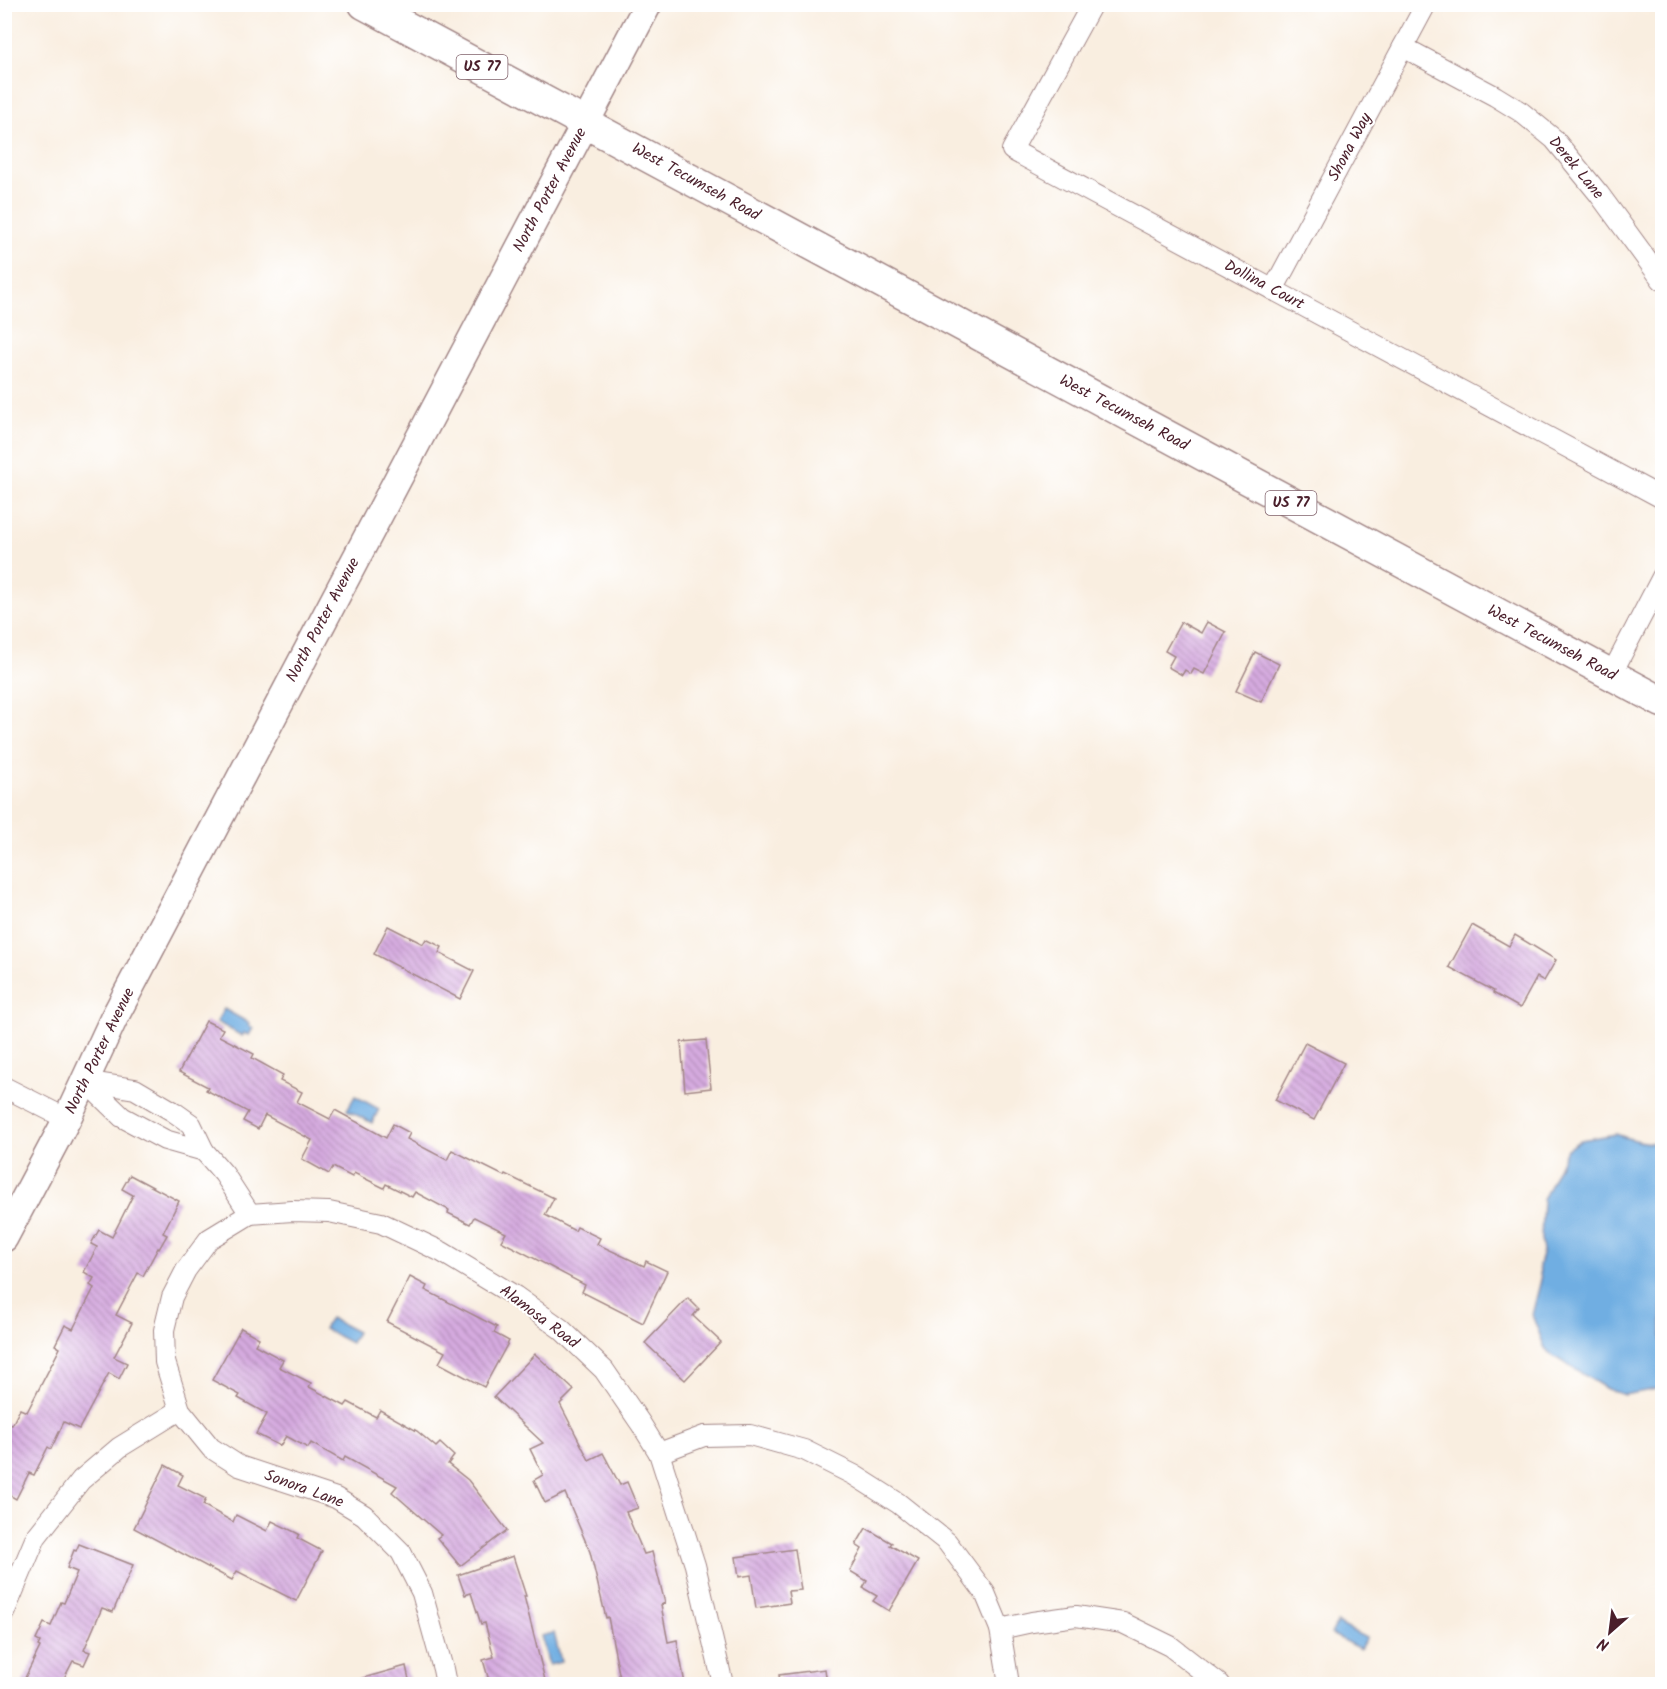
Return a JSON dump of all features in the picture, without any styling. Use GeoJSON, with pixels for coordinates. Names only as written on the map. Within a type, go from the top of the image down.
{"type":"FeatureCollection","features":[{"type":"Feature","properties":{"kind":"main road","name":"US 77"},"geometry":{"type":"LineString","coordinates":[[364,4],[586,122]]}},
{"type":"Feature","properties":{"kind":"main road","name":"North Porter Avenue"},"geometry":{"type":"LineString","coordinates":[[4,1238],[67,1119],[113,1020],[648,4]]}},
{"type":"Feature","properties":{"kind":"main road","name":"West Tecumseh Road"},"geometry":{"type":"LineString","coordinates":[[586,122],[1662,702]]}},
{"type":"Feature","properties":{"kind":"street","name":"Dollina Court"},"geometry":{"type":"LineString","coordinates":[[1092,4],[1012,150],[1662,498]]}},
{"type":"Feature","properties":{"kind":"street","name":"Shona Way"},"geometry":{"type":"LineString","coordinates":[[1273,290],[1426,4]]}},
{"type":"Feature","properties":{"kind":"street","name":"Derek Lane"},"geometry":{"type":"LineString","coordinates":[[1403,47],[1512,107],[1554,139],[1599,194],[1662,280]]}},
{"type":"Feature","properties":{"kind":"street"},"geometry":{"type":"LineString","coordinates":[[1611,675],[1662,577]]}},
{"type":"Feature","properties":{"kind":"street"},"geometry":{"type":"LineString","coordinates":[[85,1081],[122,1117],[165,1140],[204,1151]]}},
{"type":"Feature","properties":{"kind":"street"},"geometry":{"type":"LineString","coordinates":[[85,1081],[135,1089],[191,1125],[204,1151],[224,1174],[250,1214]]}},
{"type":"Feature","properties":{"kind":"street"},"geometry":{"type":"LineString","coordinates":[[4,1088],[67,1119]]}},
{"type":"Feature","properties":{"kind":"street","name":"Alamosa Road"},"geometry":{"type":"LineString","coordinates":[[180,1410],[165,1362],[164,1330],[172,1297],[186,1270],[209,1239],[250,1214],[292,1210],[329,1212],[381,1223],[442,1252],[515,1296],[561,1329],[604,1370],[642,1424],[659,1454],[695,1564],[723,1684]]}},
{"type":"Feature","properties":{"kind":"street"},"geometry":{"type":"LineString","coordinates":[[4,1613],[36,1537],[81,1480],[120,1447],[180,1410]]}},
{"type":"Feature","properties":{"kind":"street","name":"Sonora Lane"},"geometry":{"type":"LineString","coordinates":[[180,1410],[211,1448],[239,1466],[336,1498],[364,1515],[401,1552],[422,1593],[446,1684]]}},
{"type":"Feature","properties":{"kind":"street"},"geometry":{"type":"LineString","coordinates":[[659,1454],[705,1436],[750,1435],[804,1450],[854,1475],[898,1503],[947,1542],[985,1593],[1000,1629],[1010,1684]]}},
{"type":"Feature","properties":{"kind":"street"},"geometry":{"type":"LineString","coordinates":[[1000,1629],[1076,1616],[1124,1623],[1170,1646],[1219,1684]]}},
{"type":"Feature","properties":{"kind":"water"},"geometry":{"type":"Polygon","coordinates":[[[224,1009],[249,1023],[248,1025],[253,1028],[249,1035],[244,1033],[242,1036],[217,1022],[224,1009]]]}},
{"type":"Feature","properties":{"kind":"water"},"geometry":{"type":"Polygon","coordinates":[[[355,1096],[379,1109],[372,1123],[347,1110],[355,1096]]]}},
{"type":"Feature","properties":{"kind":"water"},"geometry":{"type":"Polygon","coordinates":[[[1616,1134],[1639,1141],[1662,1143],[1662,1388],[1624,1395],[1607,1389],[1553,1356],[1545,1348],[1532,1315],[1541,1280],[1539,1265],[1543,1251],[1541,1239],[1543,1200],[1567,1149],[1581,1140],[1616,1134]]]}},
{"type":"Feature","properties":{"kind":"water"},"geometry":{"type":"Polygon","coordinates":[[[330,1318],[357,1332],[351,1343],[324,1329],[330,1318]]]}},
{"type":"Feature","properties":{"kind":"water"},"geometry":{"type":"Polygon","coordinates":[[[1337,1623],[1366,1638],[1360,1649],[1331,1634],[1337,1623]]]}},
{"type":"Feature","properties":{"kind":"water"},"geometry":{"type":"Polygon","coordinates":[[[554,1633],[561,1662],[549,1665],[541,1636],[554,1633]]]}},
{"type":"Feature","properties":{"kind":"building"},"geometry":{"type":"Polygon","coordinates":[[[1181,622],[1201,633],[1207,622],[1226,632],[1204,674],[1194,669],[1191,674],[1185,670],[1182,675],[1168,667],[1174,656],[1165,651],[1181,622]]]}},
{"type":"Feature","properties":{"kind":"building"},"geometry":{"type":"Polygon","coordinates":[[[1255,652],[1279,664],[1261,702],[1236,691],[1255,652]]]}},
{"type":"Feature","properties":{"kind":"building"},"geometry":{"type":"Polygon","coordinates":[[[1472,925],[1509,946],[1515,935],[1556,960],[1544,981],[1537,977],[1520,1008],[1449,967],[1472,925]]]}},
{"type":"Feature","properties":{"kind":"building"},"geometry":{"type":"Polygon","coordinates":[[[388,926],[423,944],[426,939],[442,947],[439,953],[474,971],[460,999],[374,954],[388,926]]]}},
{"type":"Feature","properties":{"kind":"building"},"geometry":{"type":"Polygon","coordinates":[[[206,1021],[223,1029],[219,1036],[254,1054],[252,1058],[283,1075],[280,1081],[302,1092],[297,1102],[330,1119],[335,1110],[386,1138],[393,1124],[410,1133],[407,1139],[447,1160],[452,1150],[504,1176],[505,1174],[554,1198],[545,1215],[575,1231],[577,1227],[600,1238],[597,1244],[644,1266],[646,1261],[667,1271],[643,1323],[582,1292],[585,1285],[501,1241],[506,1233],[474,1217],[470,1224],[415,1192],[412,1197],[386,1184],[384,1188],[354,1173],[352,1177],[333,1167],[329,1174],[302,1159],[312,1140],[265,1115],[258,1129],[243,1121],[248,1112],[206,1090],[208,1087],[179,1072],[206,1021]]]}},
{"type":"Feature","properties":{"kind":"building"},"geometry":{"type":"Polygon","coordinates":[[[706,1040],[711,1088],[685,1091],[681,1042],[706,1040]]]}},
{"type":"Feature","properties":{"kind":"building"},"geometry":{"type":"Polygon","coordinates":[[[1305,1043],[1344,1063],[1314,1120],[1275,1100],[1305,1043]]]}},
{"type":"Feature","properties":{"kind":"building"},"geometry":{"type":"Polygon","coordinates":[[[130,1175],[179,1201],[163,1233],[167,1235],[143,1276],[138,1273],[116,1315],[132,1323],[114,1357],[127,1363],[119,1379],[109,1373],[79,1429],[64,1422],[51,1449],[48,1447],[34,1475],[29,1473],[16,1499],[4,1492],[4,1422],[12,1425],[20,1409],[27,1412],[60,1348],[55,1345],[65,1325],[73,1329],[94,1288],[90,1285],[94,1278],[84,1272],[97,1247],[91,1244],[99,1230],[112,1237],[133,1195],[122,1189],[130,1175]]]}},
{"type":"Feature","properties":{"kind":"building"},"geometry":{"type":"Polygon","coordinates":[[[410,1277],[427,1286],[425,1290],[497,1327],[494,1333],[509,1341],[484,1387],[439,1363],[445,1352],[387,1322],[410,1277]]]}},
{"type":"Feature","properties":{"kind":"building"},"geometry":{"type":"Polygon","coordinates":[[[688,1298],[699,1309],[693,1316],[721,1342],[685,1380],[645,1343],[688,1298]]]}},
{"type":"Feature","properties":{"kind":"building"},"geometry":{"type":"Polygon","coordinates":[[[241,1328],[259,1338],[255,1345],[283,1360],[279,1367],[311,1383],[309,1387],[345,1406],[348,1402],[376,1417],[380,1410],[417,1431],[436,1447],[440,1443],[454,1456],[448,1464],[468,1480],[507,1530],[460,1566],[437,1538],[441,1535],[392,1492],[397,1486],[345,1457],[343,1461],[311,1443],[308,1448],[286,1436],[280,1446],[256,1434],[267,1414],[238,1398],[240,1395],[212,1380],[241,1328]]]}},
{"type":"Feature","properties":{"kind":"building"},"geometry":{"type":"Polygon","coordinates":[[[535,1354],[574,1390],[560,1404],[589,1460],[603,1453],[620,1485],[627,1482],[638,1508],[626,1512],[644,1554],[652,1552],[665,1603],[661,1605],[668,1642],[677,1640],[685,1684],[621,1684],[608,1617],[606,1618],[590,1552],[565,1493],[545,1503],[534,1480],[543,1475],[530,1449],[543,1443],[494,1397],[535,1354]]]}},
{"type":"Feature","properties":{"kind":"building"},"geometry":{"type":"Polygon","coordinates":[[[165,1465],[183,1475],[178,1485],[206,1499],[203,1505],[233,1522],[236,1515],[267,1531],[272,1521],[299,1534],[297,1538],[322,1551],[296,1601],[237,1571],[232,1580],[134,1528],[165,1465]]]}},
{"type":"Feature","properties":{"kind":"building"},"geometry":{"type":"Polygon","coordinates":[[[866,1528],[918,1561],[889,1611],[873,1601],[877,1596],[863,1588],[867,1581],[850,1571],[862,1549],[856,1545],[866,1528]]]}},
{"type":"Feature","properties":{"kind":"building"},"geometry":{"type":"Polygon","coordinates":[[[79,1544],[133,1565],[113,1612],[102,1608],[84,1650],[90,1652],[84,1665],[73,1661],[61,1684],[22,1684],[40,1647],[38,1646],[40,1642],[36,1640],[44,1623],[51,1626],[77,1572],[67,1568],[79,1544]]]}},
{"type":"Feature","properties":{"kind":"building"},"geometry":{"type":"Polygon","coordinates":[[[795,1549],[801,1590],[788,1591],[790,1603],[756,1608],[751,1575],[739,1577],[736,1557],[795,1549]]]}},
{"type":"Feature","properties":{"kind":"building"},"geometry":{"type":"Polygon","coordinates":[[[513,1556],[526,1596],[524,1596],[546,1684],[490,1684],[483,1660],[494,1657],[485,1623],[481,1624],[471,1593],[465,1595],[458,1575],[513,1556]]]}},
{"type":"Feature","properties":{"kind":"building"},"geometry":{"type":"Polygon","coordinates":[[[406,1666],[410,1684],[357,1684],[356,1680],[406,1666]]]}},
{"type":"Feature","properties":{"kind":"building"},"geometry":{"type":"Polygon","coordinates":[[[825,1669],[827,1684],[780,1684],[779,1675],[825,1669]]]}}]}
